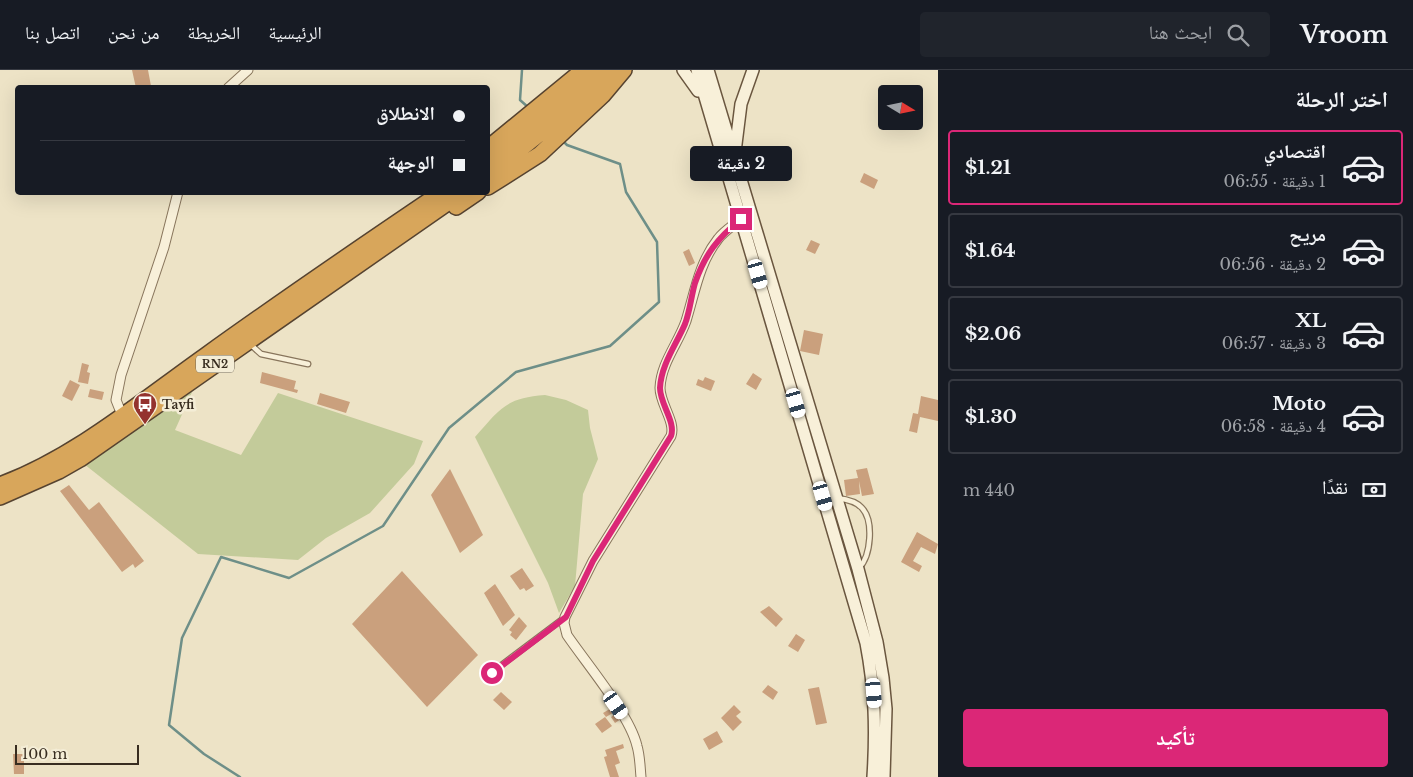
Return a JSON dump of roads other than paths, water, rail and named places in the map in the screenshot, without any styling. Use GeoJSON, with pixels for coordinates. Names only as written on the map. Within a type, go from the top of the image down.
{"type":"FeatureCollection","features":[{"type":"Feature","properties":{"kind":"highway"},"geometry":{"type":"LineString","coordinates":[[490,185],[526,140],[545,100],[581,70]]}},
{"type":"Feature","properties":{"kind":"highway"},"geometry":{"type":"LineString","coordinates":[[490,173],[526,140],[592,70]]}},
{"type":"Feature","properties":{"kind":"highway"},"geometry":{"type":"LineString","coordinates":[[490,160],[526,140],[620,71]]}},
{"type":"Feature","properties":{"kind":"highway"},"geometry":{"type":"LineString","coordinates":[[490,148],[526,140],[572,125],[620,71]]}},
{"type":"Feature","properties":{"kind":"highway"},"geometry":{"type":"LineString","coordinates":[[405,217],[427,195]]}},
{"type":"Feature","properties":{"kind":"highway","name":"RN2"},"geometry":{"type":"LineString","coordinates":[[0,485],[42,467],[122,415],[271,309],[438,195]]}},
{"type":"Feature","properties":{"kind":"highway","name":"RN2"},"geometry":{"type":"LineString","coordinates":[[0,497],[80,459],[459,195]]}},
{"type":"Feature","properties":{"kind":"highway"},"geometry":{"type":"LineString","coordinates":[[424,220],[452,209],[473,195]]}},
{"type":"Feature","properties":{"kind":"street"},"geometry":{"type":"LineString","coordinates":[[231,85],[248,70]]}},
{"type":"Feature","properties":{"kind":"street"},"geometry":{"type":"LineString","coordinates":[[684,70],[695,85],[710,115]]}},
{"type":"Feature","properties":{"kind":"street"},"geometry":{"type":"LineString","coordinates":[[697,70],[866,643],[876,708],[873,777]]}},
{"type":"Feature","properties":{"kind":"street"},"geometry":{"type":"LineString","coordinates":[[734,159],[742,104],[753,70]]}},
{"type":"Feature","properties":{"kind":"street"},"geometry":{"type":"LineString","coordinates":[[709,72],[858,569],[877,642],[886,709],[884,777]]}},
{"type":"Feature","properties":{"kind":"street"},"geometry":{"type":"LineString","coordinates":[[122,415],[116,400],[121,375],[164,247],[177,195]]}},
{"type":"Feature","properties":{"kind":"street"},"geometry":{"type":"LineString","coordinates":[[641,777],[638,746],[634,735],[622,714],[567,635],[564,623],[593,561],[671,436],[672,428],[661,399],[660,389],[665,365],[686,321],[695,284],[703,264],[718,238],[741,219]]}},
{"type":"Feature","properties":{"kind":"lane"},"geometry":{"type":"LineString","coordinates":[[247,342],[261,354],[308,364]]}},
{"type":"Feature","properties":{"kind":"lane"},"geometry":{"type":"LineString","coordinates":[[836,498],[859,505],[866,516],[870,545],[866,560],[858,569]]}},
{"type":"Feature","properties":{"kind":"lane"},"geometry":{"type":"LineString","coordinates":[[492,673],[566,617]]}},
{"type":"Feature","properties":{"kind":"waterway"},"geometry":{"type":"LineString","coordinates":[[522,70],[520,100],[529,108]]}},
{"type":"Feature","properties":{"kind":"waterway"},"geometry":{"type":"LineString","coordinates":[[240,777],[204,754],[169,725],[182,638],[221,557],[289,578],[383,526],[449,428],[516,372],[610,346],[659,302],[657,242],[626,192],[620,164],[567,145],[563,141]]}},
{"type":"Feature","properties":{"kind":"place","name":"Tayfi"},"geometry":{"type":"Point","coordinates":[145,425]}}]}
